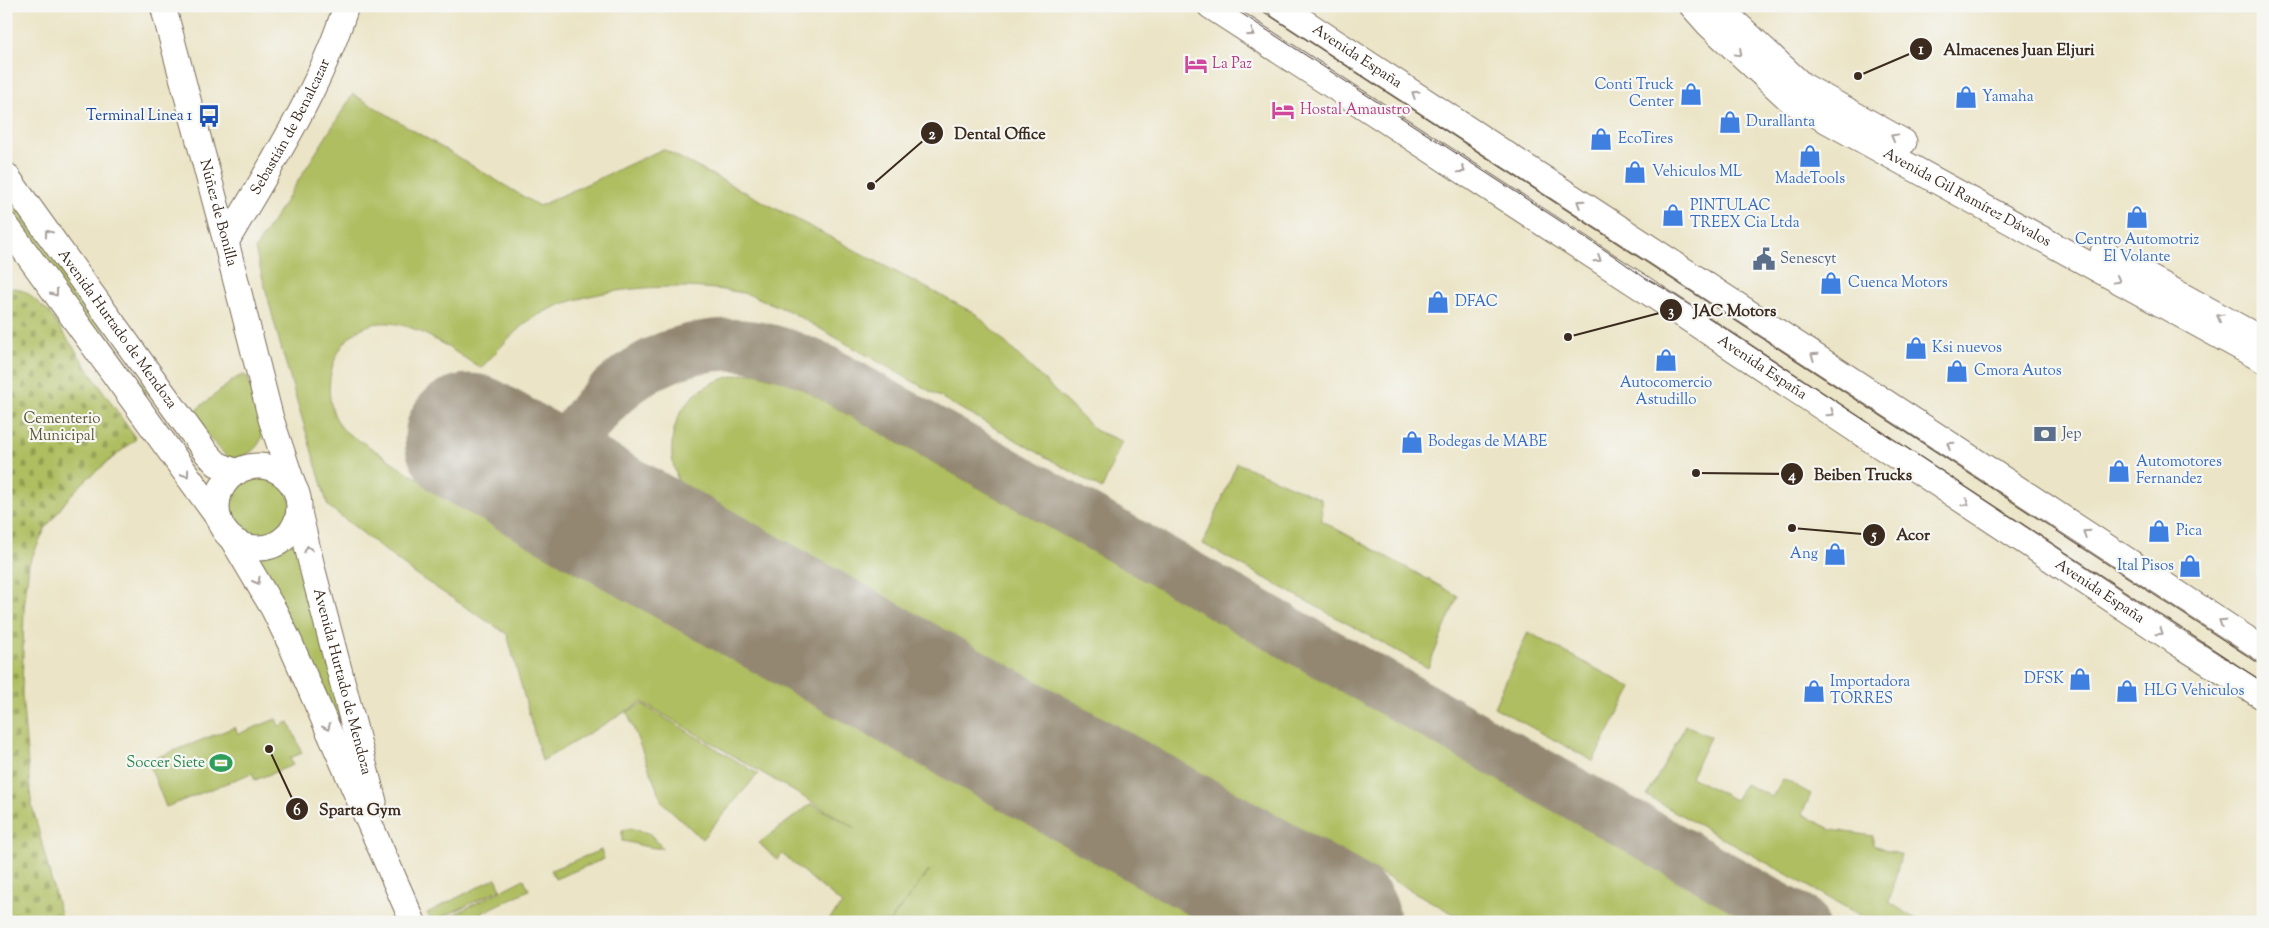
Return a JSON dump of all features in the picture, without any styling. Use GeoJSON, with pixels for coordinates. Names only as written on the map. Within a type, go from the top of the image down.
{"type":"FeatureCollection","features":[{"type":"Feature","properties":{"kind":"main road","name":"Núñez de Bonilla"},"geometry":{"type":"LineString","coordinates":[[163,6],[271,419],[293,485]]}},
{"type":"Feature","properties":{"kind":"main road","name":"Sebastián de Benalcazar"},"geometry":{"type":"LineString","coordinates":[[226,242],[312,89],[346,6]]}},
{"type":"Feature","properties":{"kind":"main road","name":"Avenida España"},"geometry":{"type":"LineString","coordinates":[[1210,6],[1639,286],[2182,646],[2263,697]]}},
{"type":"Feature","properties":{"kind":"main road","name":"Avenida España"},"geometry":{"type":"LineString","coordinates":[[1280,6],[2263,649]]}},
{"type":"Feature","properties":{"kind":"main road","name":"Avenida Gil Ramírez Dávalos"},"geometry":{"type":"LineString","coordinates":[[1710,11],[1802,85],[2263,340]]}},
{"type":"Feature","properties":{"kind":"main road","name":"Avenida Gil Ramírez Dávalos"},"geometry":{"type":"LineString","coordinates":[[1710,11],[1791,101],[2263,360]]}},
{"type":"Feature","properties":{"kind":"main road","name":"Avenida Hurtado de Mendoza"},"geometry":{"type":"LineString","coordinates":[[6,175],[205,452],[217,464],[243,469]]}},
{"type":"Feature","properties":{"kind":"main road","name":"Avenida Hurtado de Mendoza"},"geometry":{"type":"LineString","coordinates":[[6,225],[226,529],[274,610],[413,922]]}},
{"type":"Feature","properties":{"kind":"main road","name":"Núñez de Bonilla"},"geometry":{"type":"LineString","coordinates":[[243,469],[256,461],[267,442],[271,419]]}},
{"type":"Feature","properties":{"kind":"main road"},"geometry":{"type":"LineString","coordinates":[[262,466],[274,469],[285,476],[293,485],[299,498],[299,512],[291,532],[284,540],[274,546],[252,548],[226,529],[217,506],[220,493],[227,481],[243,469],[262,466]]}},
{"type":"Feature","properties":{"kind":"main road","name":"Avenida Hurtado de Mendoza"},"geometry":{"type":"LineString","coordinates":[[299,512],[395,879]]}},
{"type":"Feature","properties":{"kind":"green space"},"geometry":{"type":"Polygon","coordinates":[[[353,94],[539,206],[663,149],[976,314],[1096,431],[1122,441],[1102,489],[789,311],[743,293],[718,289],[662,287],[632,289],[602,293],[574,300],[549,310],[527,322],[481,368],[425,334],[413,329],[390,323],[371,325],[356,332],[343,344],[335,360],[330,377],[330,395],[334,413],[342,428],[424,483],[1212,922],[890,922],[930,870],[889,922],[827,922],[842,904],[782,854],[777,860],[759,843],[811,804],[856,828],[642,702],[542,761],[507,634],[415,574],[328,506],[280,344],[255,249],[353,94]]]}},
{"type":"Feature","properties":{"kind":"green space"},"geometry":{"type":"Polygon","coordinates":[[[6,190],[145,388],[147,393],[144,396],[137,395],[6,209],[6,190]]]}},
{"type":"Feature","properties":{"kind":"green space","name":"Cementerio Municipal"},"geometry":{"type":"Polygon","coordinates":[[[15,288],[26,292],[49,312],[136,439],[88,478],[70,496],[45,529],[29,564],[24,609],[22,694],[31,801],[62,922],[6,922],[6,289],[15,288]]]}},
{"type":"Feature","properties":{"kind":"green space"},"geometry":{"type":"Polygon","coordinates":[[[755,373],[793,384],[1754,922],[1468,922],[698,495],[678,481],[672,458],[673,437],[677,421],[684,407],[694,395],[721,379],[755,373]]]}},
{"type":"Feature","properties":{"kind":"green space"},"geometry":{"type":"Polygon","coordinates":[[[243,375],[248,377],[259,411],[263,429],[262,435],[257,446],[252,451],[241,457],[229,459],[192,419],[197,409],[236,378],[243,375]]]}},
{"type":"Feature","properties":{"kind":"green space"},"geometry":{"type":"Polygon","coordinates":[[[1237,463],[1321,499],[1322,521],[1458,596],[1428,668],[1203,544],[1237,463]]]}},
{"type":"Feature","properties":{"kind":"green space"},"geometry":{"type":"Polygon","coordinates":[[[259,476],[271,478],[282,485],[289,496],[291,508],[289,520],[282,531],[271,538],[259,540],[247,538],[236,531],[229,520],[227,508],[229,496],[236,485],[247,478],[259,476]]]}},
{"type":"Feature","properties":{"kind":"green space"},"geometry":{"type":"Polygon","coordinates":[[[299,540],[369,809],[253,560],[299,540]]]}},
{"type":"Feature","properties":{"kind":"green space"},"geometry":{"type":"Polygon","coordinates":[[[1528,632],[1632,688],[1593,761],[1494,707],[1528,632]]]}},
{"type":"Feature","properties":{"kind":"green space"},"geometry":{"type":"Polygon","coordinates":[[[642,704],[758,774],[702,839],[662,802],[627,712],[642,704]]]}},
{"type":"Feature","properties":{"kind":"green space","name":"Soccer Siete"},"geometry":{"type":"Polygon","coordinates":[[[276,719],[279,726],[289,722],[302,753],[290,758],[293,765],[255,780],[252,773],[166,807],[148,761],[235,727],[238,734],[276,719]]]}},
{"type":"Feature","properties":{"kind":"green space"},"geometry":{"type":"Polygon","coordinates":[[[1686,725],[1710,737],[1691,777],[1735,800],[1745,784],[1772,797],[1783,779],[1811,794],[1802,814],[1832,830],[1873,836],[1873,845],[1901,855],[1889,902],[1920,922],[1872,922],[1647,796],[1686,725]]]}},
{"type":"Feature","properties":{"kind":"green space"},"geometry":{"type":"Polygon","coordinates":[[[630,828],[649,833],[663,848],[647,847],[622,841],[622,830],[630,828]]]}},
{"type":"Feature","properties":{"kind":"green space"},"geometry":{"type":"Polygon","coordinates":[[[601,850],[604,859],[555,879],[551,870],[601,850]]]}},
{"type":"Feature","properties":{"kind":"green space"},"geometry":{"type":"Polygon","coordinates":[[[496,878],[501,889],[432,922],[427,913],[496,878]]]}},
{"type":"Feature","properties":{"kind":"green space"},"geometry":{"type":"Polygon","coordinates":[[[524,879],[529,890],[463,922],[446,922],[445,919],[524,879]]]}},
{"type":"Feature","properties":{"kind":"taxiway"},"geometry":{"type":"LineString","coordinates":[[551,485],[573,440],[595,410],[616,389],[640,372],[665,358],[692,349],[720,345],[750,346],[780,353],[819,368],[1802,922]]}},
{"type":"Feature","properties":{"kind":"runway"},"geometry":{"type":"LineString","coordinates":[[470,439],[1335,922]]}},
{"type":"Feature","properties":{"kind":"tram line"},"geometry":{"type":"LineString","coordinates":[[1230,6],[2263,682]]}},
{"type":"Feature","properties":{"kind":"tram line"},"geometry":{"type":"LineString","coordinates":[[1255,6],[2263,666]]}},
{"type":"Feature","properties":{"kind":"place","name":"La Paz"},"geometry":{"type":"Point","coordinates":[1196,64]}},
{"type":"Feature","properties":{"kind":"place","name":"Almacenes Juan Eljuri"},"geometry":{"type":"Point","coordinates":[1858,76]}},
{"type":"Feature","properties":{"kind":"place","name":"Conti Truck Center"},"geometry":{"type":"Point","coordinates":[1691,94]}},
{"type":"Feature","properties":{"kind":"place","name":"Yamaha"},"geometry":{"type":"Point","coordinates":[1966,97]}},
{"type":"Feature","properties":{"kind":"place","name":"Hostal Amaustro"},"geometry":{"type":"Point","coordinates":[1283,110]}},
{"type":"Feature","properties":{"kind":"place","name":"Terminal Linea 1"},"geometry":{"type":"Point","coordinates":[209,116]}},
{"type":"Feature","properties":{"kind":"place","name":"Durallanta"},"geometry":{"type":"Point","coordinates":[1730,122]}},
{"type":"Feature","properties":{"kind":"place","name":"EcoTires"},"geometry":{"type":"Point","coordinates":[1601,139]}},
{"type":"Feature","properties":{"kind":"place","name":"MadeTools"},"geometry":{"type":"Point","coordinates":[1810,156]}},
{"type":"Feature","properties":{"kind":"place","name":"Vehiculos ML"},"geometry":{"type":"Point","coordinates":[1635,172]}},
{"type":"Feature","properties":{"kind":"place","name":"Dental Office"},"geometry":{"type":"Point","coordinates":[871,186]}},
{"type":"Feature","properties":{"kind":"place","name":"PINTULAC TREEX Cia Ltda"},"geometry":{"type":"Point","coordinates":[1673,215]}},
{"type":"Feature","properties":{"kind":"place","name":"Centro Automotriz El Volante"},"geometry":{"type":"Point","coordinates":[2137,217]}},
{"type":"Feature","properties":{"kind":"place","name":"Senescyt"},"geometry":{"type":"Point","coordinates":[1764,259]}},
{"type":"Feature","properties":{"kind":"place","name":"Cuenca Motors"},"geometry":{"type":"Point","coordinates":[1831,283]}},
{"type":"Feature","properties":{"kind":"place","name":"DFAC"},"geometry":{"type":"Point","coordinates":[1438,302]}},
{"type":"Feature","properties":{"kind":"place","name":"JAC Motors"},"geometry":{"type":"Point","coordinates":[1568,337]}},
{"type":"Feature","properties":{"kind":"place","name":"Ksi nuevos"},"geometry":{"type":"Point","coordinates":[1916,348]}},
{"type":"Feature","properties":{"kind":"place","name":"Autocomercio Astudillo"},"geometry":{"type":"Point","coordinates":[1666,360]}},
{"type":"Feature","properties":{"kind":"place","name":"Cmora Autos"},"geometry":{"type":"Point","coordinates":[1957,371]}},
{"type":"Feature","properties":{"kind":"place","name":"Jep"},"geometry":{"type":"Point","coordinates":[2045,434]}},
{"type":"Feature","properties":{"kind":"place","name":"Bodegas de MABE"},"geometry":{"type":"Point","coordinates":[1412,442]}},
{"type":"Feature","properties":{"kind":"place","name":"Automotores Fernandez"},"geometry":{"type":"Point","coordinates":[2119,471]}},
{"type":"Feature","properties":{"kind":"place","name":"Beiben Trucks"},"geometry":{"type":"Point","coordinates":[1696,473]}},
{"type":"Feature","properties":{"kind":"place","name":"Acor"},"geometry":{"type":"Point","coordinates":[1792,528]}},
{"type":"Feature","properties":{"kind":"place","name":"Pica"},"geometry":{"type":"Point","coordinates":[2159,531]}},
{"type":"Feature","properties":{"kind":"place","name":"Ang"},"geometry":{"type":"Point","coordinates":[1835,554]}},
{"type":"Feature","properties":{"kind":"place","name":"Ital Pisos"},"geometry":{"type":"Point","coordinates":[2190,566]}},
{"type":"Feature","properties":{"kind":"place","name":"DFSK"},"geometry":{"type":"Point","coordinates":[2080,679]}},
{"type":"Feature","properties":{"kind":"place","name":"Importadora TORRES"},"geometry":{"type":"Point","coordinates":[1814,691]}},
{"type":"Feature","properties":{"kind":"place","name":"HLG Vehiculos"},"geometry":{"type":"Point","coordinates":[2127,691]}},
{"type":"Feature","properties":{"kind":"place","name":"Sparta Gym"},"geometry":{"type":"Point","coordinates":[269,749]}},
{"type":"Feature","properties":{"kind":"place","name":"Soccer Siete"},"geometry":{"type":"Point","coordinates":[221,763]}}]}
